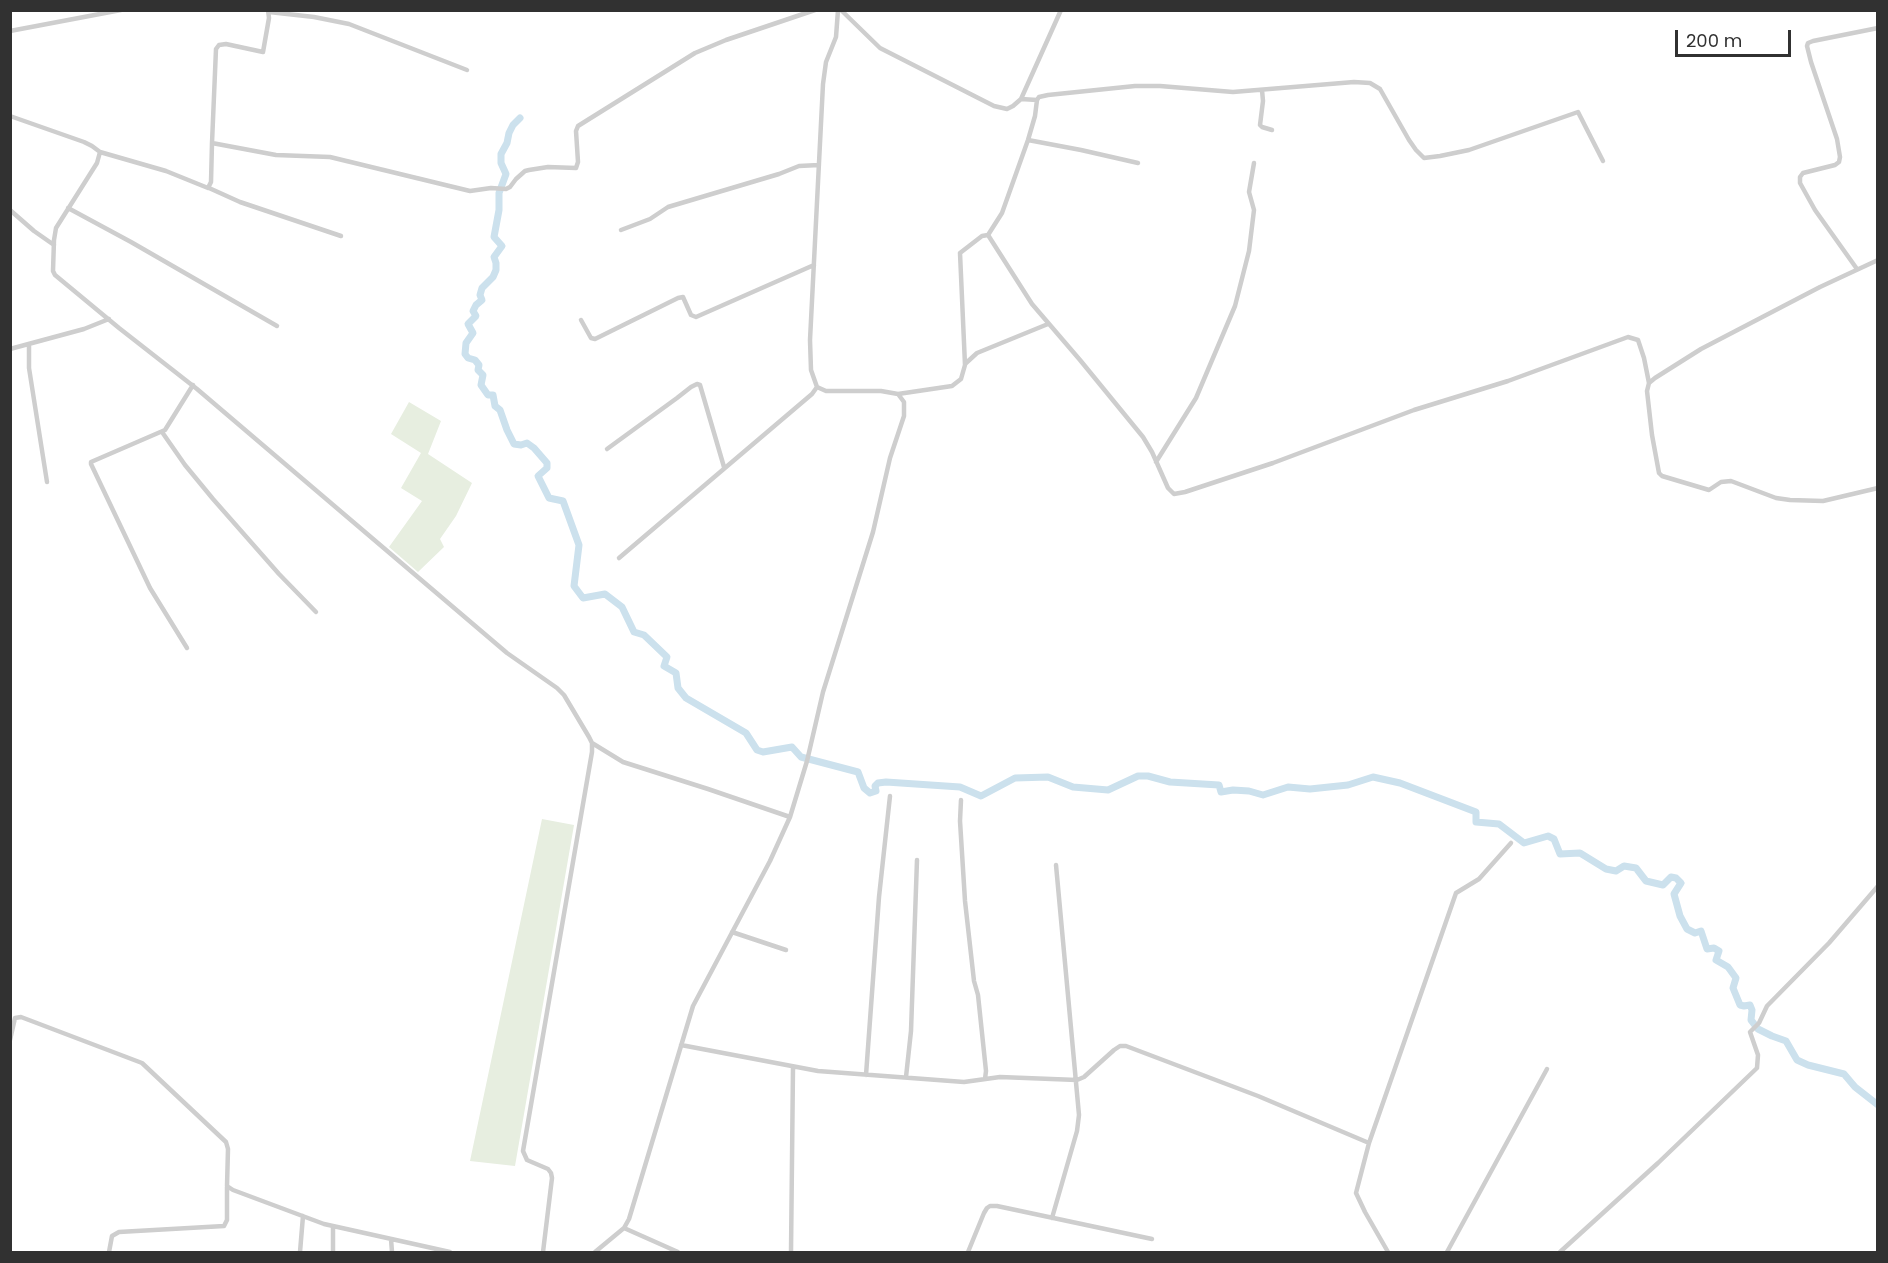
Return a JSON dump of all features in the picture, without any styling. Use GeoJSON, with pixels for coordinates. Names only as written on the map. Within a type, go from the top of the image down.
{"type":"FeatureCollection","features":[{"type":"Feature","properties":{"kind":"street"},"geometry":{"type":"LineString","coordinates":[[10,32],[122,10]]}},
{"type":"Feature","properties":{"kind":"street"},"geometry":{"type":"LineString","coordinates":[[212,142],[269,154],[330,157],[470,191],[510,187],[525,171],[552,167],[576,168],[578,162],[575,132],[578,126],[687,57],[726,40],[815,10]]}},
{"type":"Feature","properties":{"kind":"street"},"geometry":{"type":"LineString","coordinates":[[839,10],[880,48],[994,106],[1007,109],[1021,99],[1061,10]]}},
{"type":"Feature","properties":{"kind":"street"},"geometry":{"type":"LineString","coordinates":[[839,10],[836,37],[824,74],[810,357],[817,387],[826,391],[881,391],[898,394],[954,385],[961,379],[965,365],[960,253],[982,236],[988,235],[1002,213],[1028,140],[1037,100]]}},
{"type":"Feature","properties":{"kind":"street"},"geometry":{"type":"LineString","coordinates":[[208,188],[211,182],[216,48],[226,44],[263,52],[269,18],[268,11],[349,24],[467,70]]}},
{"type":"Feature","properties":{"kind":"street"},"geometry":{"type":"LineString","coordinates":[[1857,269],[1815,210],[1800,183],[1803,173],[1835,165],[1840,160],[1837,140],[1810,62],[1807,46],[1813,41],[1878,28]]}},
{"type":"Feature","properties":{"kind":"street"},"geometry":{"type":"LineString","coordinates":[[1021,99],[1037,100],[1039,97],[1048,95],[1136,86],[1233,92],[1354,82],[1374,84],[1380,88],[1409,140],[1424,158],[1469,150],[1578,112],[1603,161]]}},
{"type":"Feature","properties":{"kind":"street"},"geometry":{"type":"LineString","coordinates":[[1262,90],[1260,125],[1272,130]]}},
{"type":"Feature","properties":{"kind":"street"},"geometry":{"type":"LineString","coordinates":[[10,116],[84,142],[100,152],[172,173],[240,202],[341,236]]}},
{"type":"Feature","properties":{"kind":"street"},"geometry":{"type":"LineString","coordinates":[[1028,140],[1138,163]]}},
{"type":"Feature","properties":{"kind":"street"},"geometry":{"type":"LineString","coordinates":[[100,152],[97,163],[56,228],[53,267],[55,275],[193,385],[507,653],[557,688],[564,695],[592,743],[623,762],[790,817]]}},
{"type":"Feature","properties":{"kind":"street"},"geometry":{"type":"LineString","coordinates":[[1156,462],[1196,398],[1235,306],[1249,251],[1254,210],[1248,192],[1254,163]]}},
{"type":"Feature","properties":{"kind":"street"},"geometry":{"type":"LineString","coordinates":[[621,230],[650,219],[668,207],[779,174],[798,166],[819,165]]}},
{"type":"Feature","properties":{"kind":"street"},"geometry":{"type":"LineString","coordinates":[[68,208],[141,247],[277,326]]}},
{"type":"Feature","properties":{"kind":"street"},"geometry":{"type":"LineString","coordinates":[[10,210],[54,245]]}},
{"type":"Feature","properties":{"kind":"street"},"geometry":{"type":"LineString","coordinates":[[988,235],[1021,289],[1132,423],[1150,448],[1170,490],[1178,494],[1272,463],[1414,410],[1508,381],[1626,337],[1640,342],[1649,383],[1647,392],[1652,435],[1659,473],[1662,476],[1709,490],[1721,482],[1731,481],[1776,498],[1790,500],[1823,501],[1878,488]]}},
{"type":"Feature","properties":{"kind":"street"},"geometry":{"type":"LineString","coordinates":[[1649,383],[1701,349],[1764,315],[1878,260]]}},
{"type":"Feature","properties":{"kind":"street"},"geometry":{"type":"LineString","coordinates":[[581,320],[591,338],[595,339],[684,297],[691,315],[696,317],[814,266]]}},
{"type":"Feature","properties":{"kind":"street"},"geometry":{"type":"LineString","coordinates":[[10,349],[84,329],[109,319]]}},
{"type":"Feature","properties":{"kind":"street"},"geometry":{"type":"LineString","coordinates":[[965,365],[977,353],[1048,324]]}},
{"type":"Feature","properties":{"kind":"street"},"geometry":{"type":"LineString","coordinates":[[29,345],[29,369],[47,482]]}},
{"type":"Feature","properties":{"kind":"street"},"geometry":{"type":"LineString","coordinates":[[607,448],[697,384],[705,399],[724,467]]}},
{"type":"Feature","properties":{"kind":"street"},"geometry":{"type":"LineString","coordinates":[[187,648],[150,588],[90,464],[165,430],[193,385]]}},
{"type":"Feature","properties":{"kind":"street"},"geometry":{"type":"LineString","coordinates":[[619,558],[812,394],[817,387]]}},
{"type":"Feature","properties":{"kind":"street"},"geometry":{"type":"LineString","coordinates":[[595,1252],[624,1228],[633,1209],[693,1006],[770,861],[790,817],[807,761],[823,692],[873,532],[890,458],[904,416],[904,402],[898,394]]}},
{"type":"Feature","properties":{"kind":"street"},"geometry":{"type":"LineString","coordinates":[[162,432],[213,499],[316,612]]}},
{"type":"Feature","properties":{"kind":"street"},"geometry":{"type":"LineString","coordinates":[[543,1252],[552,1178],[548,1169],[526,1161],[523,1151],[592,743]]}},
{"type":"Feature","properties":{"kind":"street"},"geometry":{"type":"LineString","coordinates":[[866,1075],[879,897],[890,796]]}},
{"type":"Feature","properties":{"kind":"street"},"geometry":{"type":"LineString","coordinates":[[962,800],[960,821],[965,902],[974,981],[978,995],[985,1079]]}},
{"type":"Feature","properties":{"kind":"street"},"geometry":{"type":"LineString","coordinates":[[1388,1252],[1356,1193],[1369,1143],[1456,892],[1479,879],[1511,843]]}},
{"type":"Feature","properties":{"kind":"street"},"geometry":{"type":"LineString","coordinates":[[906,1077],[911,1031],[917,860]]}},
{"type":"Feature","properties":{"kind":"street"},"geometry":{"type":"LineString","coordinates":[[1052,1218],[1077,1131],[1079,1115],[1056,865]]}},
{"type":"Feature","properties":{"kind":"street"},"geometry":{"type":"LineString","coordinates":[[1560,1252],[1757,1068],[1758,1055],[1750,1032],[1759,1023],[1767,1006],[1829,943],[1877,888]]}},
{"type":"Feature","properties":{"kind":"street"},"geometry":{"type":"LineString","coordinates":[[732,932],[786,950]]}},
{"type":"Feature","properties":{"kind":"street"},"geometry":{"type":"LineString","coordinates":[[10,1040],[12,1019],[18,1017],[32,1020],[142,1063],[226,1142],[228,1149],[227,1220],[224,1226],[119,1232],[112,1236],[109,1252]]}},
{"type":"Feature","properties":{"kind":"street"},"geometry":{"type":"LineString","coordinates":[[681,1045],[793,1067],[964,1082],[1000,1077],[1077,1080],[1084,1077],[1114,1050],[1120,1046],[1126,1046],[1258,1096],[1369,1143]]}},
{"type":"Feature","properties":{"kind":"street"},"geometry":{"type":"LineString","coordinates":[[791,1252],[793,1067]]}},
{"type":"Feature","properties":{"kind":"street"},"geometry":{"type":"LineString","coordinates":[[1447,1252],[1546,1069]]}},
{"type":"Feature","properties":{"kind":"street"},"geometry":{"type":"LineString","coordinates":[[227,1186],[333,1226],[450,1252]]}},
{"type":"Feature","properties":{"kind":"street"},"geometry":{"type":"LineString","coordinates":[[968,1252],[984,1213],[990,1206],[1152,1239]]}},
{"type":"Feature","properties":{"kind":"street"},"geometry":{"type":"LineString","coordinates":[[300,1252],[303,1216]]}},
{"type":"Feature","properties":{"kind":"street"},"geometry":{"type":"LineString","coordinates":[[333,1226],[333,1252]]}},
{"type":"Feature","properties":{"kind":"street"},"geometry":{"type":"LineString","coordinates":[[624,1228],[678,1252]]}},
{"type":"Feature","properties":{"kind":"street"},"geometry":{"type":"LineString","coordinates":[[391,1239],[392,1252]]}},
{"type":"Feature","properties":{"kind":"shaded area"},"geometry":{"type":"Polygon","coordinates":[[[409,402],[441,421],[428,454],[472,483],[456,516],[440,539],[444,547],[418,572],[389,547],[422,501],[401,488],[421,453],[391,434],[409,402]]]}},
{"type":"Feature","properties":{"kind":"shaded area"},"geometry":{"type":"Polygon","coordinates":[[[542,819],[574,825],[515,1166],[470,1161],[542,819]]]}},
{"type":"Feature","properties":{"kind":"waterway"},"geometry":{"type":"LineString","coordinates":[[520,118],[513,125],[501,154],[501,163],[506,174],[499,193],[499,210],[494,237],[502,246],[494,257],[496,270],[493,277],[482,288],[480,295],[482,300],[473,311],[476,316],[468,324],[473,333],[466,343],[465,354],[479,365],[478,370],[483,375],[481,385],[488,395],[493,395],[495,406],[500,410],[514,444],[527,443],[547,463],[547,468],[538,476],[549,498],[563,501],[579,545],[574,586],[583,598],[605,594],[622,607],[634,632],[644,635],[667,657],[664,666],[676,673],[678,688],[686,698],[746,733],[757,750],[763,752],[792,747],[801,757],[858,772],[864,788],[870,793],[876,791],[875,786],[878,783],[886,782],[960,787],[981,796],[1015,778],[1048,777],[1073,787],[1108,790],[1138,776],[1148,776],[1170,782],[1219,785],[1221,792],[1249,791],[1263,795],[1288,787],[1310,789],[1348,785],[1373,777],[1400,783],[1476,812],[1476,822],[1499,824],[1524,843],[1548,836],[1554,839],[1560,854],[1580,853],[1606,869],[1616,871],[1624,866],[1636,868],[1646,881],[1663,885],[1671,877],[1676,878],[1681,883],[1674,894],[1680,916],[1687,929],[1695,933],[1701,931],[1707,949],[1714,948],[1719,951],[1716,960],[1728,967],[1736,978],[1733,988],[1740,1005],[1750,1005],[1751,1020],[1758,1029],[1786,1041],[1797,1060],[1844,1074],[1855,1087],[1878,1105]]}}]}
